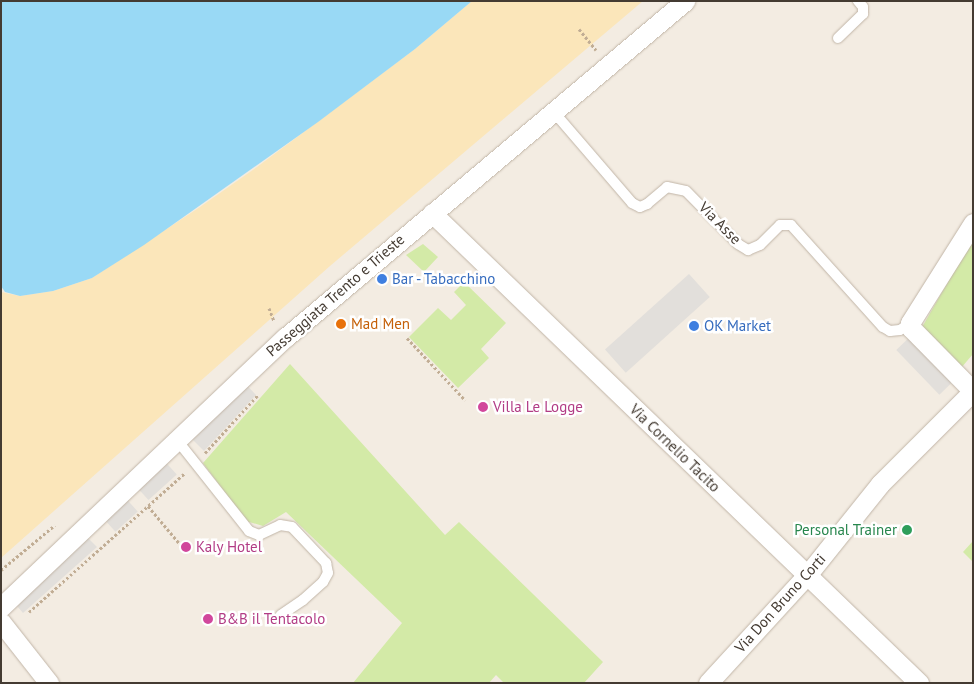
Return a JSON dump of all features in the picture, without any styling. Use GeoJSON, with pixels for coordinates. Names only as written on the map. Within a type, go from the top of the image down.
{"type":"FeatureCollection","features":[{"type":"Feature","properties":{"kind":"street","name":"Passeggiata Trento e Trieste"},"geometry":{"type":"LineString","coordinates":[[1,607],[286,336],[685,1]]}},
{"type":"Feature","properties":{"kind":"street","name":"Via Cornelio Tacito"},"geometry":{"type":"LineString","coordinates":[[432,213],[919,683]]}},
{"type":"Feature","properties":{"kind":"street"},"geometry":{"type":"LineString","coordinates":[[973,223],[910,323],[911,328],[973,391]]}},
{"type":"Feature","properties":{"kind":"street","name":"Via Don Bruno Corti"},"geometry":{"type":"LineString","coordinates":[[708,683],[808,574],[880,484],[973,391]]}},
{"type":"Feature","properties":{"kind":"street"},"geometry":{"type":"LineString","coordinates":[[4,626],[49,683]]}},
{"type":"Feature","properties":{"kind":"lane"},"geometry":{"type":"LineString","coordinates":[[838,38],[863,14],[863,7],[858,1]]}},
{"type":"Feature","properties":{"kind":"lane","name":"Via Asse"},"geometry":{"type":"LineString","coordinates":[[553,111],[632,203],[640,207],[647,204],[667,187],[686,191],[738,244],[748,250],[760,245],[780,225],[791,225],[883,326],[890,331],[900,330],[910,323]]}},
{"type":"Feature","properties":{"kind":"lane"},"geometry":{"type":"LineString","coordinates":[[177,440],[197,462],[249,531],[259,535],[280,525],[292,527],[326,563],[328,574],[323,582],[303,600],[281,615]]}},
{"type":"Feature","properties":{"kind":"path"},"geometry":{"type":"LineString","coordinates":[[580,29],[596,50]]}},
{"type":"Feature","properties":{"kind":"path"},"geometry":{"type":"LineString","coordinates":[[269,308],[276,324]]}},
{"type":"Feature","properties":{"kind":"path"},"geometry":{"type":"LineString","coordinates":[[407,338],[465,400]]}},
{"type":"Feature","properties":{"kind":"path"},"geometry":{"type":"LineString","coordinates":[[4,626],[148,506],[197,462]]}},
{"type":"Feature","properties":{"kind":"path"},"geometry":{"type":"LineString","coordinates":[[148,506],[179,543]]}},
{"type":"Feature","properties":{"kind":"green space"},"geometry":{"type":"Polygon","coordinates":[[[973,238],[973,354],[961,368],[921,329],[973,238]]]}},
{"type":"Feature","properties":{"kind":"green space"},"geometry":{"type":"Polygon","coordinates":[[[423,244],[438,257],[424,272],[406,255],[423,244]]]}},
{"type":"Feature","properties":{"kind":"green space"},"geometry":{"type":"Polygon","coordinates":[[[464,282],[506,323],[481,349],[489,358],[458,388],[409,337],[438,308],[451,320],[466,305],[454,292],[464,282]]]}},
{"type":"Feature","properties":{"kind":"green space"},"geometry":{"type":"Polygon","coordinates":[[[290,364],[445,535],[459,522],[603,662],[584,683],[504,683],[496,675],[489,683],[353,683],[402,623],[286,512],[263,526],[246,521],[203,463],[290,364]]]}},
{"type":"Feature","properties":{"kind":"green space"},"geometry":{"type":"Polygon","coordinates":[[[973,541],[973,562],[963,552],[973,541]]]}},
{"type":"Feature","properties":{"kind":"sand"},"geometry":{"type":"Polygon","coordinates":[[[472,1],[643,1],[330,266],[1,558],[1,292],[20,296],[53,291],[92,278],[257,167],[415,49],[472,1]]]}},
{"type":"Feature","properties":{"kind":"shaded area"},"geometry":{"type":"Polygon","coordinates":[[[689,274],[710,297],[626,373],[605,350],[689,274]]]}},
{"type":"Feature","properties":{"kind":"shaded area"},"geometry":{"type":"Polygon","coordinates":[[[915,332],[958,377],[939,395],[896,350],[915,332]]]}},
{"type":"Feature","properties":{"kind":"shaded area"},"geometry":{"type":"Polygon","coordinates":[[[241,379],[256,395],[204,451],[185,432],[241,379]]]}},
{"type":"Feature","properties":{"kind":"shaded area"},"geometry":{"type":"Polygon","coordinates":[[[160,456],[177,475],[148,500],[132,481],[160,456]]]}},
{"type":"Feature","properties":{"kind":"shaded area"},"geometry":{"type":"Polygon","coordinates":[[[121,493],[138,512],[115,532],[99,513],[121,493]]]}},
{"type":"Feature","properties":{"kind":"shaded area"},"geometry":{"type":"Polygon","coordinates":[[[81,531],[97,547],[23,613],[11,599],[81,531]]]}},
{"type":"Feature","properties":{"kind":"water"},"geometry":{"type":"Polygon","coordinates":[[[1,1],[472,1],[415,49],[318,122],[144,245],[92,278],[53,291],[20,296],[5,292],[1,286],[1,1]]]}},
{"type":"Feature","properties":{"kind":"place","name":"Bar - Tabacchino"},"geometry":{"type":"Point","coordinates":[382,279]}},
{"type":"Feature","properties":{"kind":"place","name":"Mad Men"},"geometry":{"type":"Point","coordinates":[341,324]}},
{"type":"Feature","properties":{"kind":"place","name":"OK Market"},"geometry":{"type":"Point","coordinates":[694,326]}},
{"type":"Feature","properties":{"kind":"place","name":"Villa Le Logge"},"geometry":{"type":"Point","coordinates":[483,407]}},
{"type":"Feature","properties":{"kind":"place","name":"Personal Trainer"},"geometry":{"type":"Point","coordinates":[907,530]}},
{"type":"Feature","properties":{"kind":"place","name":"Kaly Hotel"},"geometry":{"type":"Point","coordinates":[186,547]}},
{"type":"Feature","properties":{"kind":"place","name":"B&B il Tentacolo"},"geometry":{"type":"Point","coordinates":[208,619]}}]}
